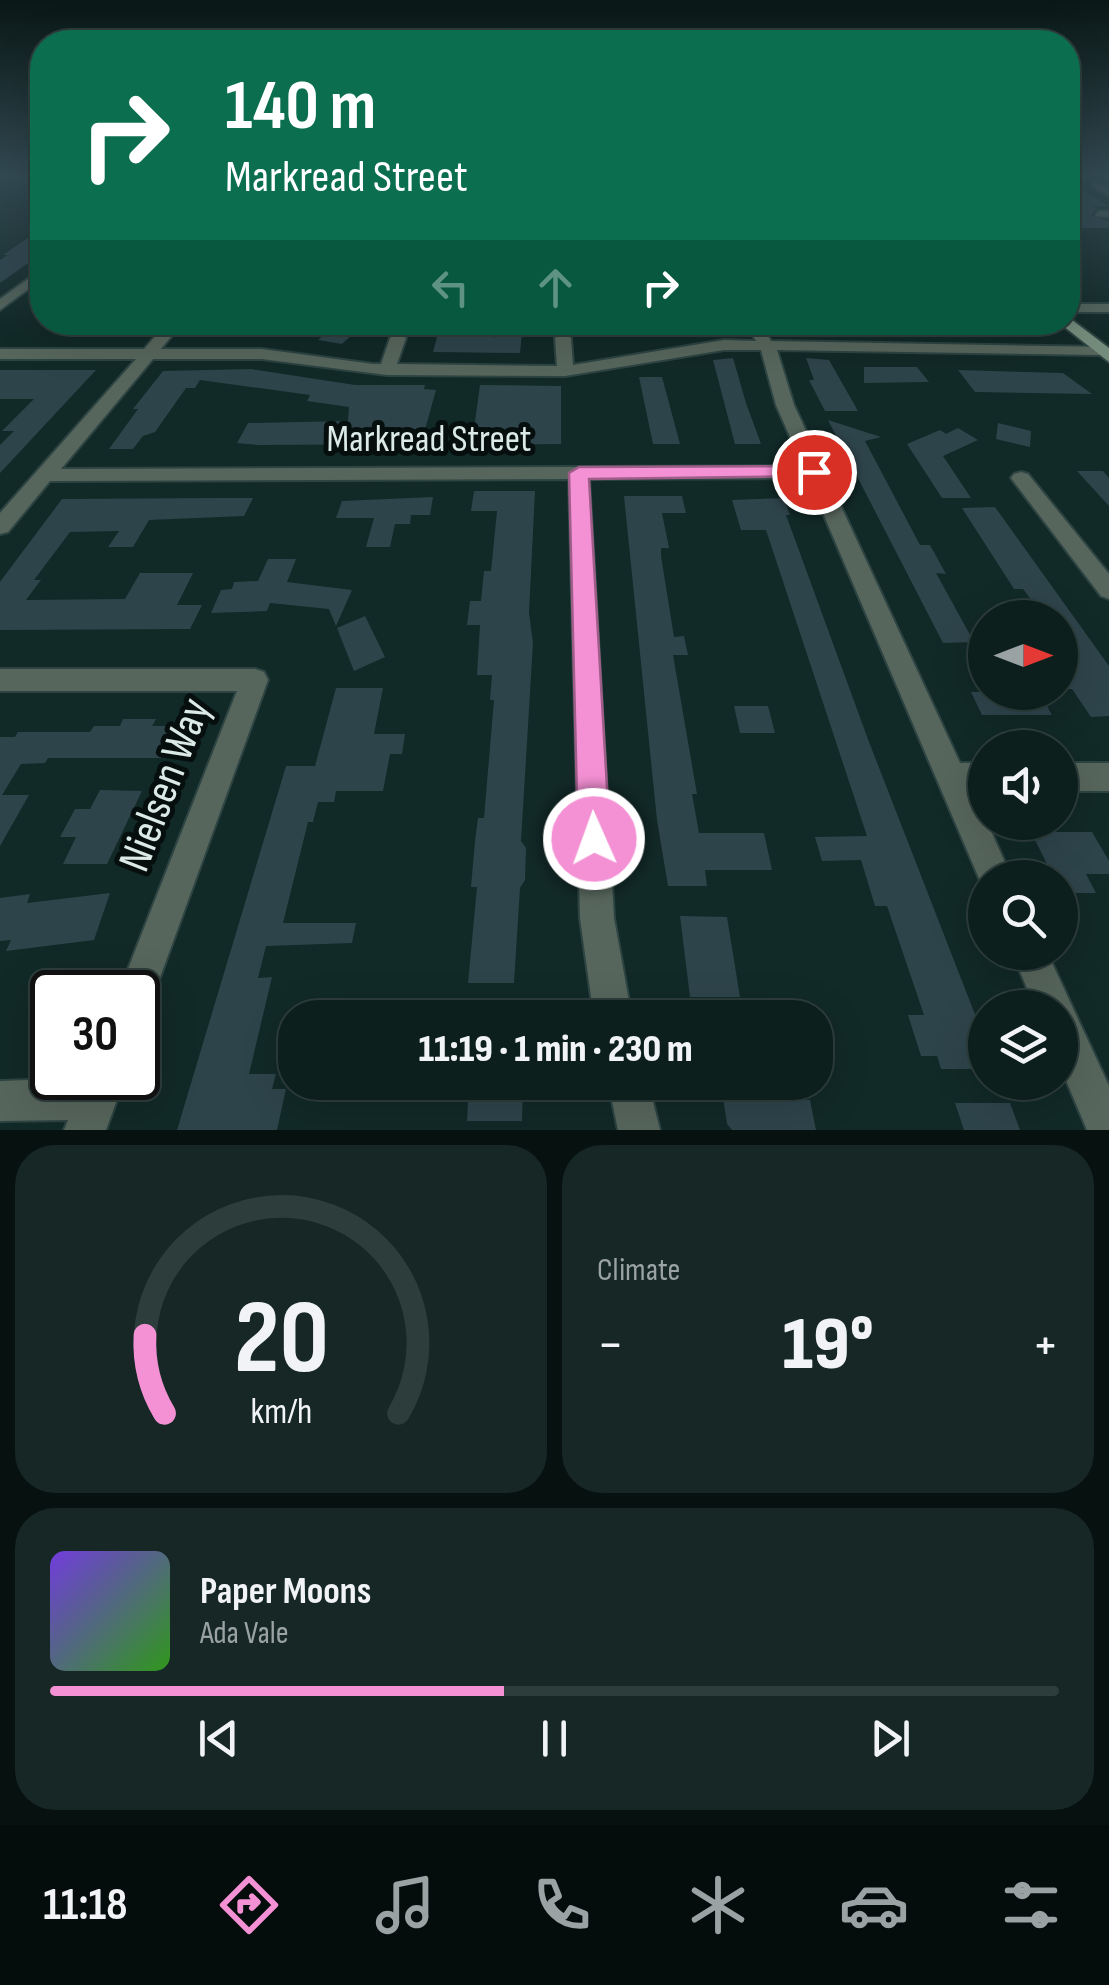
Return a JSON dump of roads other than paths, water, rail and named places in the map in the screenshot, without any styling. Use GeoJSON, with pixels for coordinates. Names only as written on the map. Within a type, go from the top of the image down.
{"type":"FeatureCollection","features":[{"type":"Feature","properties":{"kind":"main road"},"geometry":{"type":"LineString","coordinates":[[1080,332],[1105,353]]}},
{"type":"Feature","properties":{"kind":"street"},"geometry":{"type":"LineString","coordinates":[[0,306],[30,282]]}},
{"type":"Feature","properties":{"kind":"street"},"geometry":{"type":"LineString","coordinates":[[1080,308],[1109,308]]}},
{"type":"Feature","properties":{"kind":"street"},"geometry":{"type":"LineString","coordinates":[[0,527],[165,335]]}},
{"type":"Feature","properties":{"kind":"street"},"geometry":{"type":"LineString","coordinates":[[760,335],[780,395],[988,860]]}},
{"type":"Feature","properties":{"kind":"street"},"geometry":{"type":"LineString","coordinates":[[387,370],[398,338]]}},
{"type":"Feature","properties":{"kind":"street"},"geometry":{"type":"LineString","coordinates":[[563,338],[565,371]]}},
{"type":"Feature","properties":{"kind":"street"},"geometry":{"type":"LineString","coordinates":[[0,354],[272,354],[387,370],[565,371],[626,364],[694,347],[766,344],[1105,353]]}},
{"type":"Feature","properties":{"kind":"street","name":"Markread Street"},"geometry":{"type":"LineString","coordinates":[[45,475],[814,472]]}},
{"type":"Feature","properties":{"kind":"street"},"geometry":{"type":"LineString","coordinates":[[579,473],[597,918],[610,1000]]}},
{"type":"Feature","properties":{"kind":"street"},"geometry":{"type":"LineString","coordinates":[[1021,478],[1109,590]]}},
{"type":"Feature","properties":{"kind":"street","name":"Nielsen Way"},"geometry":{"type":"LineString","coordinates":[[0,680],[255,680],[145,970]]}},
{"type":"Feature","properties":{"kind":"street"},"geometry":{"type":"LineString","coordinates":[[1078,777],[1109,776]]}},
{"type":"Feature","properties":{"kind":"street"},"geometry":{"type":"LineString","coordinates":[[951,777],[968,777]]}},
{"type":"Feature","properties":{"kind":"street"},"geometry":{"type":"LineString","coordinates":[[1078,1062],[1108,1130]]}},
{"type":"Feature","properties":{"kind":"street"},"geometry":{"type":"LineString","coordinates":[[632,1100],[639,1130]]}},
{"type":"Feature","properties":{"kind":"street"},"geometry":{"type":"LineString","coordinates":[[0,1101],[96,1102]]}}]}
